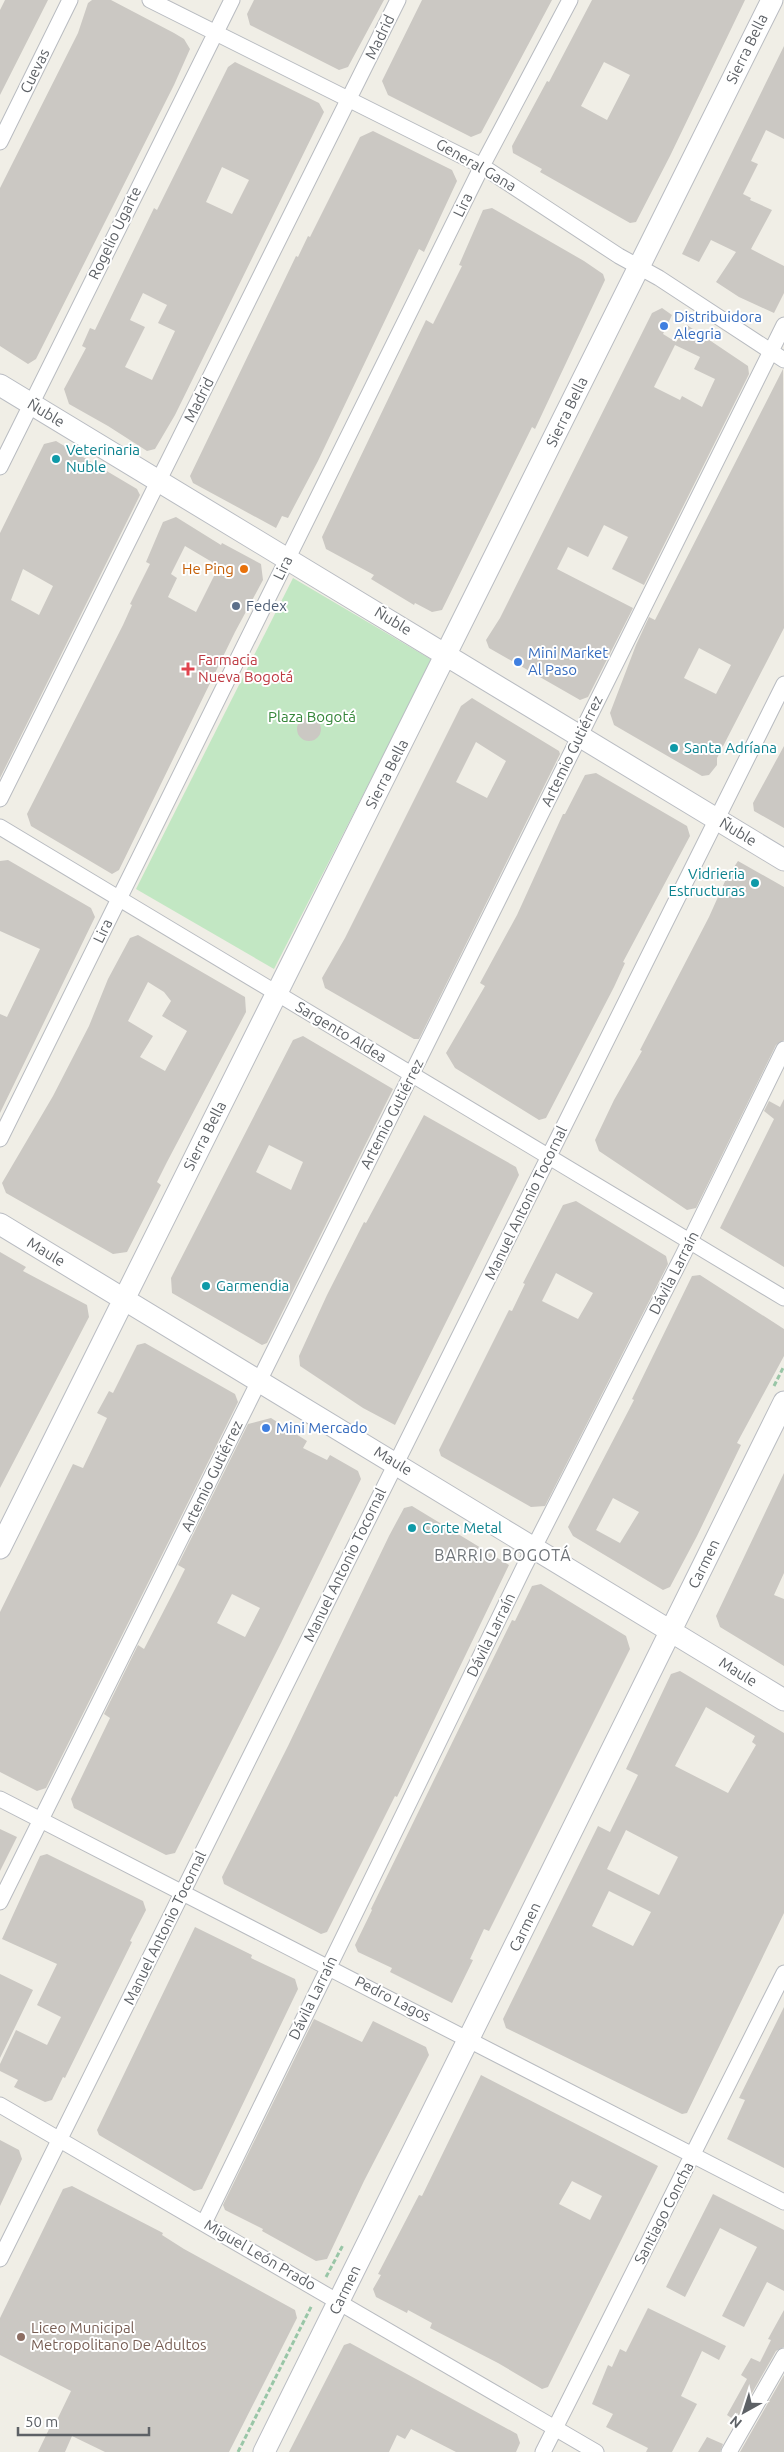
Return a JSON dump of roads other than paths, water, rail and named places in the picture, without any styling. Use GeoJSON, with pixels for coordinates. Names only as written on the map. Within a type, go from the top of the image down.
{"type":"FeatureCollection","features":[{"type":"Feature","properties":{"kind":"main road","name":"Sierra Bella"},"geometry":{"type":"LineString","coordinates":[[0,1548],[772,0]]}},
{"type":"Feature","properties":{"kind":"main road","name":"Ñuble"},"geometry":{"type":"LineString","coordinates":[[0,385],[447,654],[784,860]]}},
{"type":"Feature","properties":{"kind":"main road","name":"Maule"},"geometry":{"type":"LineString","coordinates":[[0,1224],[671,1631],[783,1696]]}},
{"type":"Feature","properties":{"kind":"main road","name":"Carmen"},"geometry":{"type":"LineString","coordinates":[[264,2452],[340,2302],[784,1402]]}},
{"type":"Feature","properties":{"kind":"street","name":"Cuevas"},"geometry":{"type":"LineString","coordinates":[[0,142],[70,0]]}},
{"type":"Feature","properties":{"kind":"street","name":"General Gana"},"geometry":{"type":"LineString","coordinates":[[150,0],[482,166],[784,360]]}},
{"type":"Feature","properties":{"kind":"street","name":"Rogelio Ugarte"},"geometry":{"type":"LineString","coordinates":[[0,467],[232,0]]}},
{"type":"Feature","properties":{"kind":"street","name":"Madrid"},"geometry":{"type":"LineString","coordinates":[[0,799],[398,0]]}},
{"type":"Feature","properties":{"kind":"street","name":"Lira"},"geometry":{"type":"LineString","coordinates":[[0,1139],[482,166],[570,0]]}},
{"type":"Feature","properties":{"kind":"street","name":"Artemio Gutiérrez"},"geometry":{"type":"LineString","coordinates":[[0,1902],[784,325]]}},
{"type":"Feature","properties":{"kind":"street","name":"Manuel Antonio Tocornal"},"geometry":{"type":"LineString","coordinates":[[0,2259],[784,684]]}},
{"type":"Feature","properties":{"kind":"street","name":"Sargento Aldea"},"geometry":{"type":"LineString","coordinates":[[0,827],[784,1298]]}},
{"type":"Feature","properties":{"kind":"street","name":"Dávila Larraín"},"geometry":{"type":"LineString","coordinates":[[204,2223],[534,1547],[690,1242],[784,1049]]}},
{"type":"Feature","properties":{"kind":"street","name":"Pedro Lagos"},"geometry":{"type":"LineString","coordinates":[[0,1799],[784,2202]]}},
{"type":"Feature","properties":{"kind":"street","name":"Santiago Concha"},"geometry":{"type":"LineString","coordinates":[[543,2452],[784,1973]]}},
{"type":"Feature","properties":{"kind":"street","name":"Miguel León Prado"},"geometry":{"type":"LineString","coordinates":[[0,2105],[596,2452]]}},
{"type":"Feature","properties":{"kind":"street"},"geometry":{"type":"LineString","coordinates":[[728,2452],[784,2356]]}},
{"type":"Feature","properties":{"kind":"place","name":"Distribuidora Alegria"},"geometry":{"type":"Point","coordinates":[664,326]}},
{"type":"Feature","properties":{"kind":"place","name":"Veterinaria Nuble"},"geometry":{"type":"Point","coordinates":[56,459]}},
{"type":"Feature","properties":{"kind":"place","name":"He Ping"},"geometry":{"type":"Point","coordinates":[244,569]}},
{"type":"Feature","properties":{"kind":"place","name":"Fedex"},"geometry":{"type":"Point","coordinates":[236,606]}},
{"type":"Feature","properties":{"kind":"place","name":"Mini Market Al Paso"},"geometry":{"type":"Point","coordinates":[518,662]}},
{"type":"Feature","properties":{"kind":"place","name":"Farmacia Nueva Bogotá"},"geometry":{"type":"Point","coordinates":[188,669]}},
{"type":"Feature","properties":{"kind":"place","name":"Santa Adríana"},"geometry":{"type":"Point","coordinates":[674,748]}},
{"type":"Feature","properties":{"kind":"place","name":"Vidrieria Estructuras"},"geometry":{"type":"Point","coordinates":[755,883]}},
{"type":"Feature","properties":{"kind":"place","name":"Garmendia"},"geometry":{"type":"Point","coordinates":[206,1286]}},
{"type":"Feature","properties":{"kind":"place","name":"Mini Mercado"},"geometry":{"type":"Point","coordinates":[266,1428]}},
{"type":"Feature","properties":{"kind":"place","name":"Corte Metal"},"geometry":{"type":"Point","coordinates":[412,1528]}},
{"type":"Feature","properties":{"kind":"place","name":"Liceo Municipal Metropolitano De Adultos"},"geometry":{"type":"Point","coordinates":[21,2337]}},
{"type":"Feature","properties":{"kind":"district","name":"BARRIO BOGOTÁ"},"geometry":{"type":"Point","coordinates":[503,1555]}},
{"type":"Feature","properties":{"kind":"park label","name":"Plaza Bogotá"},"geometry":{"type":"Point","coordinates":[312,717]}}]}
